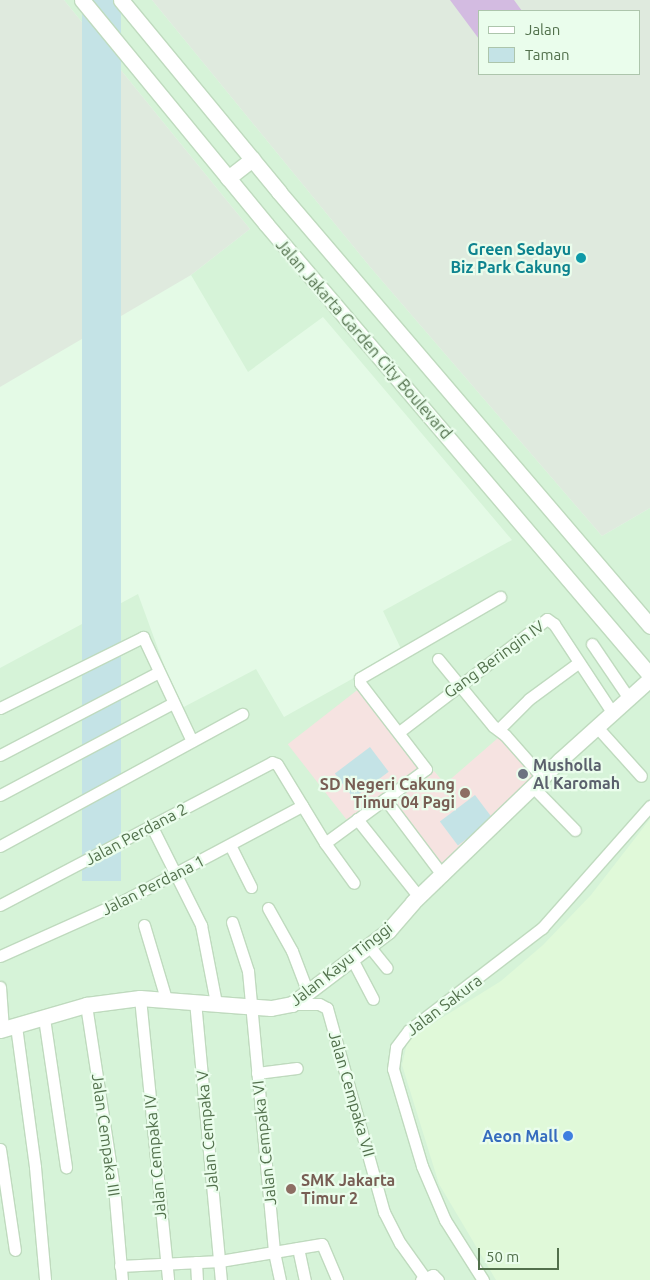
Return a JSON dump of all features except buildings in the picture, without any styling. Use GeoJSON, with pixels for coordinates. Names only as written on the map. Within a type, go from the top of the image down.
{"type":"FeatureCollection","features":[{"type":"Feature","properties":{"kind":"street","name":"Jalan Jakarta Garden City Boulevard"},"geometry":{"type":"LineString","coordinates":[[82,0],[228,178],[647,672]]}},
{"type":"Feature","properties":{"kind":"street","name":"Jalan Jakarta Garden City Boulevard"},"geometry":{"type":"LineString","coordinates":[[121,0],[252,159],[650,626]]}},
{"type":"Feature","properties":{"kind":"street"},"geometry":{"type":"LineString","coordinates":[[228,178],[252,159]]}},
{"type":"Feature","properties":{"kind":"street"},"geometry":{"type":"LineString","coordinates":[[325,843],[426,769],[360,680],[362,675],[500,597]]}},
{"type":"Feature","properties":{"kind":"street","name":"Gang Beringin IV"},"geometry":{"type":"LineString","coordinates":[[399,732],[458,685],[547,619],[554,624],[612,712]]}},
{"type":"Feature","properties":{"kind":"street"},"geometry":{"type":"LineString","coordinates":[[0,708],[144,638],[192,742]]}},
{"type":"Feature","properties":{"kind":"street"},"geometry":{"type":"LineString","coordinates":[[592,644],[628,697]]}},
{"type":"Feature","properties":{"kind":"street"},"geometry":{"type":"LineString","coordinates":[[438,659],[458,685],[499,730],[575,830]]}},
{"type":"Feature","properties":{"kind":"street"},"geometry":{"type":"LineString","coordinates":[[499,730],[529,699],[578,663]]}},
{"type":"Feature","properties":{"kind":"street"},"geometry":{"type":"LineString","coordinates":[[0,755],[159,672]]}},
{"type":"Feature","properties":{"kind":"street","name":"Jalan Kayu Tinggi"},"geometry":{"type":"LineString","coordinates":[[6,1028],[86,1004],[140,998],[280,1008],[292,1004],[370,946],[419,896],[443,876],[628,697],[647,672]]}},
{"type":"Feature","properties":{"kind":"street"},"geometry":{"type":"LineString","coordinates":[[0,794],[173,703]]}},
{"type":"Feature","properties":{"kind":"street"},"geometry":{"type":"LineString","coordinates":[[0,846],[242,714]]}},
{"type":"Feature","properties":{"kind":"street"},"geometry":{"type":"LineString","coordinates":[[596,726],[641,776]]}},
{"type":"Feature","properties":{"kind":"street","name":"Jalan Perdana 2"},"geometry":{"type":"LineString","coordinates":[[0,905],[152,828],[272,762],[278,764],[302,806]]}},
{"type":"Feature","properties":{"kind":"street"},"geometry":{"type":"LineString","coordinates":[[385,800],[443,876]]}},
{"type":"Feature","properties":{"kind":"street"},"geometry":{"type":"LineString","coordinates":[[302,806],[325,843],[354,883]]}},
{"type":"Feature","properties":{"kind":"street","name":"Jalan Perdana 1"},"geometry":{"type":"LineString","coordinates":[[0,956],[177,874],[302,806]]}},
{"type":"Feature","properties":{"kind":"street","name":"Jalan Sakura"},"geometry":{"type":"LineString","coordinates":[[483,1280],[445,1220],[422,1166],[393,1069],[396,1047],[409,1030],[542,928],[650,806]]}},
{"type":"Feature","properties":{"kind":"street"},"geometry":{"type":"LineString","coordinates":[[357,819],[419,896]]}},
{"type":"Feature","properties":{"kind":"street"},"geometry":{"type":"LineString","coordinates":[[152,828],[177,874],[201,925],[216,1003]]}},
{"type":"Feature","properties":{"kind":"street"},"geometry":{"type":"LineString","coordinates":[[230,845],[251,887]]}},
{"type":"Feature","properties":{"kind":"street"},"geometry":{"type":"LineString","coordinates":[[268,908],[292,951],[308,993]]}},
{"type":"Feature","properties":{"kind":"street","name":"Jalan Cempaka VI"},"geometry":{"type":"LineString","coordinates":[[232,922],[248,971],[274,1252],[280,1280]]}},
{"type":"Feature","properties":{"kind":"street"},"geometry":{"type":"LineString","coordinates":[[144,925],[166,999]]}},
{"type":"Feature","properties":{"kind":"street"},"geometry":{"type":"LineString","coordinates":[[370,946],[387,968]]}},
{"type":"Feature","properties":{"kind":"street"},"geometry":{"type":"LineString","coordinates":[[352,959],[373,999]]}},
{"type":"Feature","properties":{"kind":"street"},"geometry":{"type":"LineString","coordinates":[[0,987],[6,1028],[35,1168],[45,1280]]}},
{"type":"Feature","properties":{"kind":"street","name":"Jalan Cempaka IV"},"geometry":{"type":"LineString","coordinates":[[140,998],[168,1280]]}},
{"type":"Feature","properties":{"kind":"street","name":"Jalan Cempaka V"},"geometry":{"type":"LineString","coordinates":[[194,1001],[221,1280]]}},
{"type":"Feature","properties":{"kind":"street","name":"Jalan Cempaka III"},"geometry":{"type":"LineString","coordinates":[[86,1004],[114,1187],[122,1280]]}},
{"type":"Feature","properties":{"kind":"street","name":"Jalan Cempaka VII"},"geometry":{"type":"LineString","coordinates":[[292,1004],[319,1004],[327,1008],[384,1212],[400,1243],[423,1279],[433,1275],[438,1280]]}},
{"type":"Feature","properties":{"kind":"street"},"geometry":{"type":"LineString","coordinates":[[44,1018],[66,1167]]}},
{"type":"Feature","properties":{"kind":"street"},"geometry":{"type":"LineString","coordinates":[[257,1074],[297,1068]]}},
{"type":"Feature","properties":{"kind":"street"},"geometry":{"type":"LineString","coordinates":[[0,1149],[15,1250]]}},
{"type":"Feature","properties":{"kind":"street"},"geometry":{"type":"LineString","coordinates":[[120,1266],[166,1262],[220,1261],[324,1245],[337,1280]]}},
{"type":"Feature","properties":{"kind":"street"},"geometry":{"type":"LineString","coordinates":[[298,1248],[305,1280]]}},
{"type":"Feature","properties":{"kind":"street"},"geometry":{"type":"LineString","coordinates":[[196,1262],[197,1280]]}},
{"type":"Feature","properties":{"kind":"shaded area"},"geometry":{"type":"Polygon","coordinates":[[[0,0],[64,0],[250,229],[191,275],[0,387],[0,0]]]}},
{"type":"Feature","properties":{"kind":"shaded area"},"geometry":{"type":"Polygon","coordinates":[[[64,0],[152,0],[371,268],[602,536],[650,508],[650,1280],[0,1280],[0,668],[138,594],[180,709],[256,669],[284,717],[402,651],[383,611],[512,540],[323,317],[248,372],[191,275],[250,229],[64,0]]]}},
{"type":"Feature","properties":{"kind":"shaded area"},"geometry":{"type":"Polygon","coordinates":[[[152,0],[650,0],[650,508],[602,536],[371,268],[152,0]]]}},
{"type":"Feature","properties":{"kind":"shaded area"},"geometry":{"type":"Polygon","coordinates":[[[450,0],[514,0],[521,10],[478,10],[478,38],[450,0]]]}},
{"type":"Feature","properties":{"kind":"shaded area"},"geometry":{"type":"Polygon","coordinates":[[[365,684],[431,769],[354,829],[288,744],[365,684]]]}},
{"type":"Feature","properties":{"kind":"shaded area","name":"SD Negeri Cakung Timur 04 Pagi"},"geometry":{"type":"Polygon","coordinates":[[[506,731],[544,774],[445,872],[393,802],[434,771],[445,784],[506,731]]]}},
{"type":"Feature","properties":{"kind":"shaded area","name":"Aeon Mall"},"geometry":{"type":"Polygon","coordinates":[[[650,819],[650,1280],[496,1280],[439,1184],[402,1065],[408,1039],[501,981],[543,945],[591,895],[650,819]]]}},
{"type":"Feature","properties":{"kind":"green space"},"geometry":{"type":"Polygon","coordinates":[[[82,0],[121,0],[121,881],[82,881],[82,0]]]}},
{"type":"Feature","properties":{"kind":"green space"},"geometry":{"type":"Polygon","coordinates":[[[370,747],[389,772],[354,798],[335,773],[370,747]]]}},
{"type":"Feature","properties":{"kind":"green space"},"geometry":{"type":"Polygon","coordinates":[[[475,795],[493,819],[458,845],[440,821],[475,795]]]}},
{"type":"Feature","properties":{"kind":"place","name":"Green Sedayu Biz Park Cakung"},"geometry":{"type":"Point","coordinates":[581,258]}},
{"type":"Feature","properties":{"kind":"place","name":"Musholla Al Karomah"},"geometry":{"type":"Point","coordinates":[523,774]}},
{"type":"Feature","properties":{"kind":"place","name":"SD Negeri Cakung Timur 04 Pagi"},"geometry":{"type":"Point","coordinates":[465,793]}},
{"type":"Feature","properties":{"kind":"place","name":"Aeon Mall"},"geometry":{"type":"Point","coordinates":[568,1136]}},
{"type":"Feature","properties":{"kind":"place","name":"SMK Jakarta Timur 2"},"geometry":{"type":"Point","coordinates":[291,1189]}}]}
